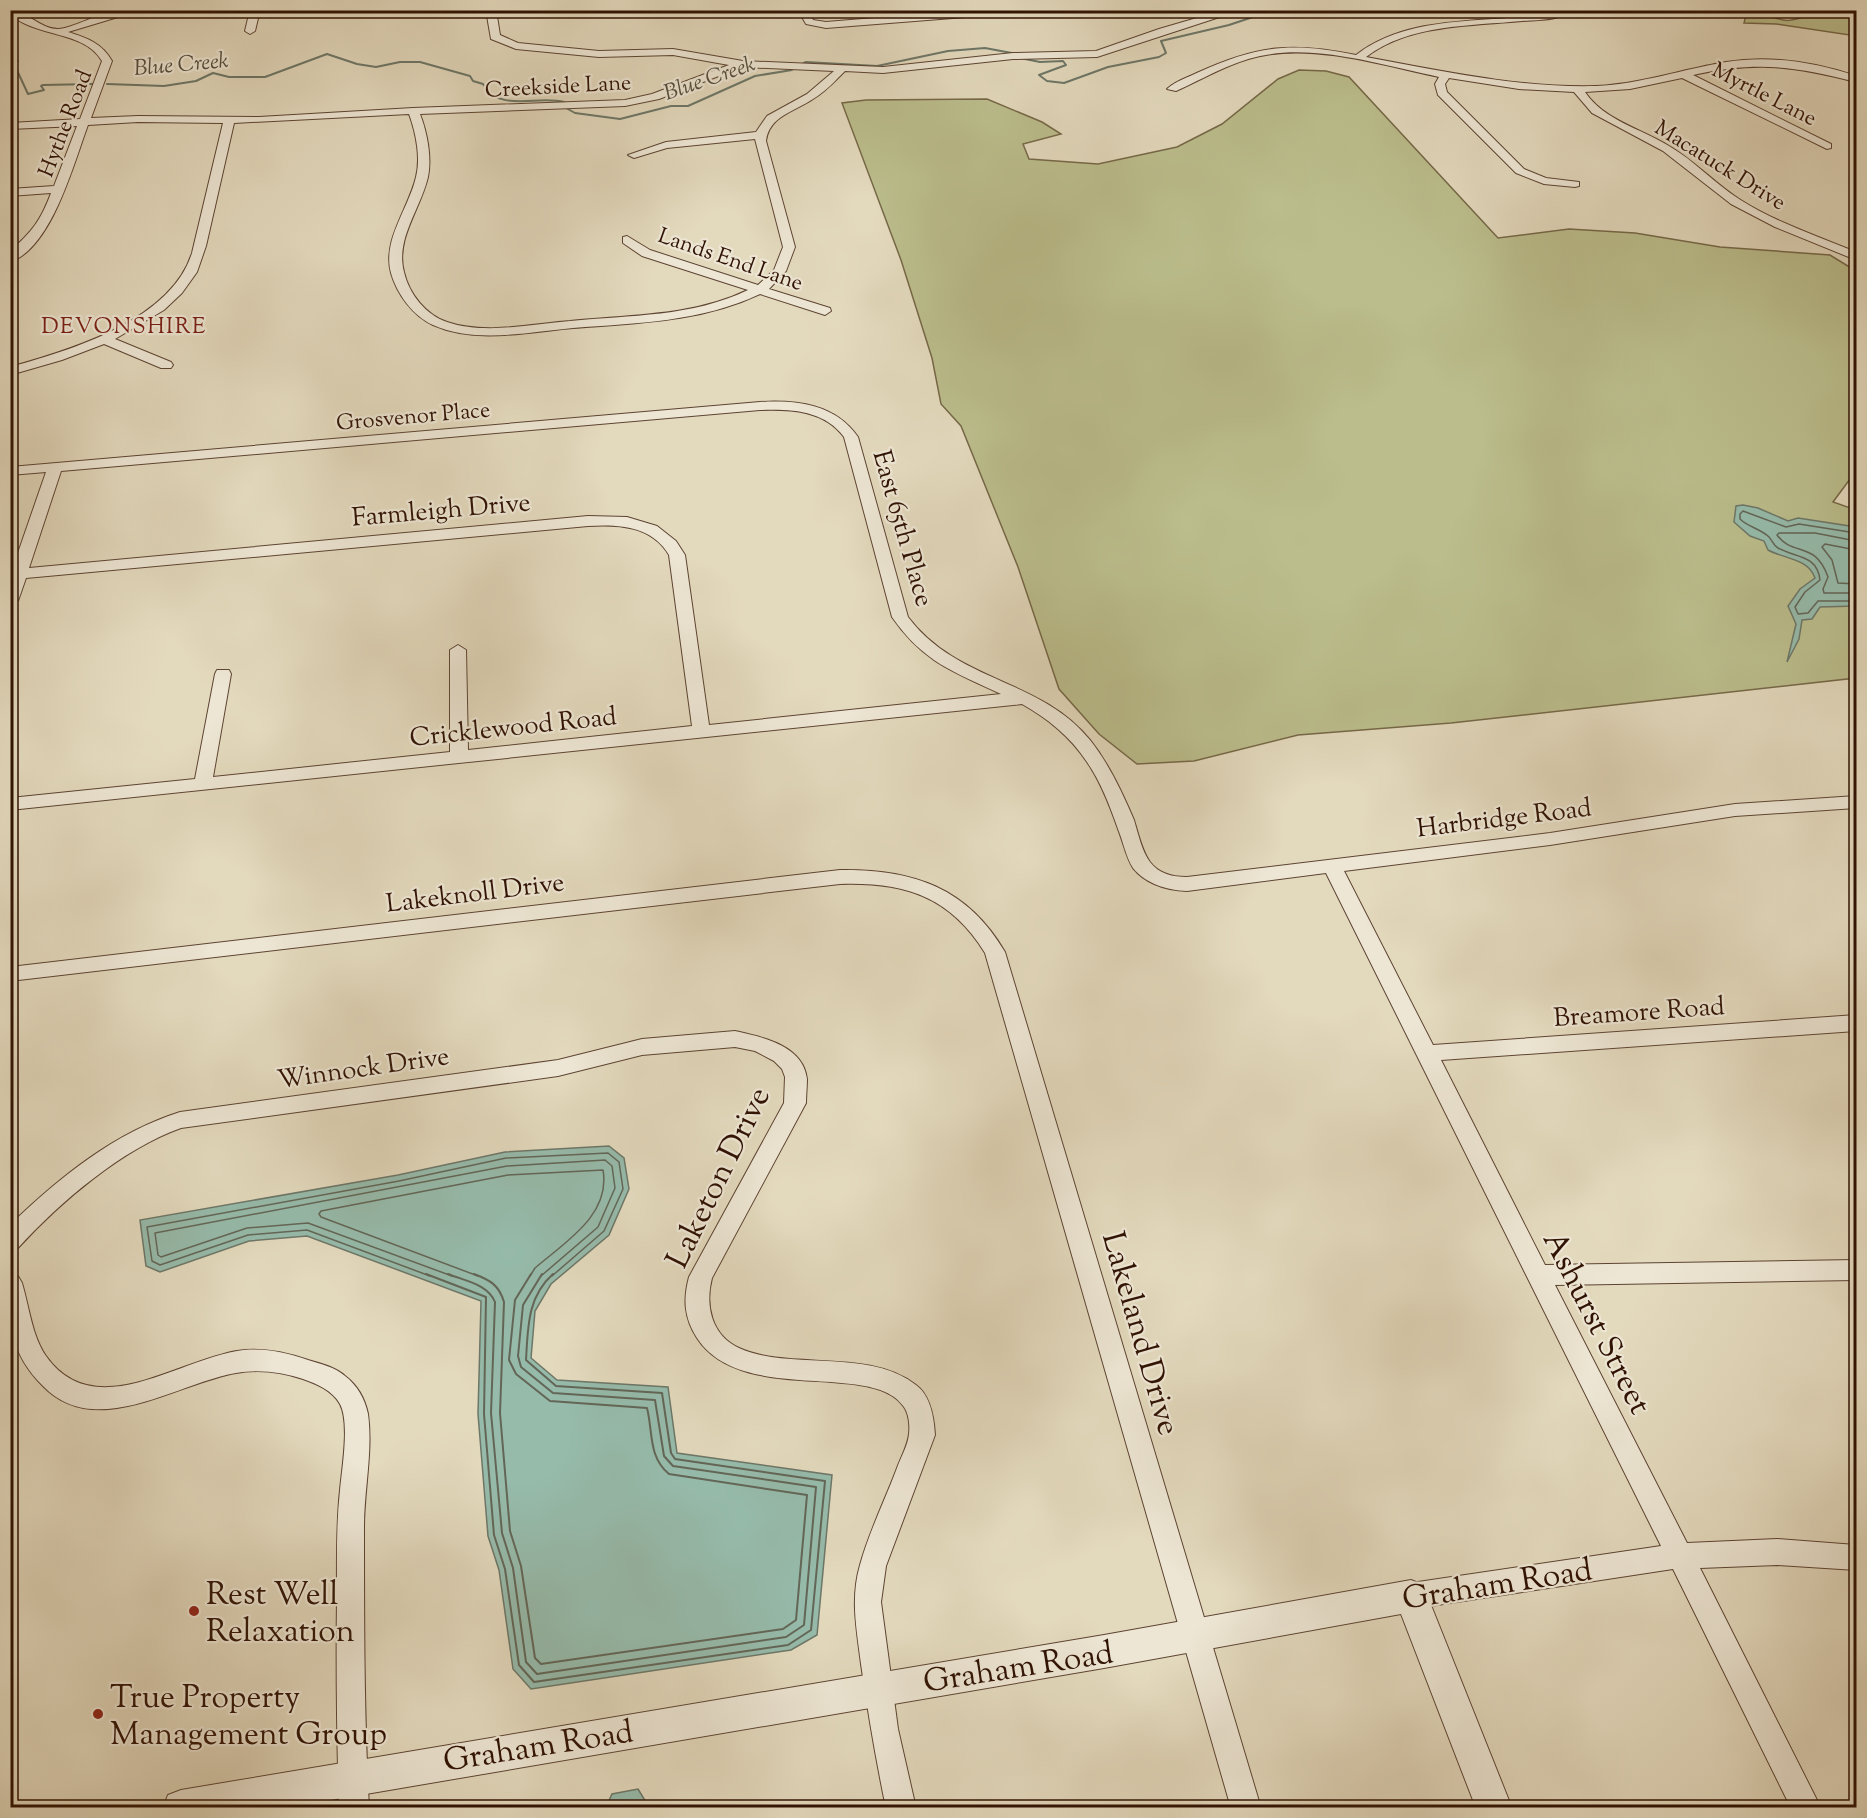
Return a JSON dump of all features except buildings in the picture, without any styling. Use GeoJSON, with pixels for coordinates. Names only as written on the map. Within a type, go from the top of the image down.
{"type":"FeatureCollection","features":[{"type":"Feature","properties":{"kind":"street","name":"Hythe Road"},"geometry":{"type":"LineString","coordinates":[[10,258],[28,244],[42,227],[86,121],[106,68],[107,58],[94,46],[20,19],[12,10]]}},
{"type":"Feature","properties":{"kind":"street"},"geometry":{"type":"LineString","coordinates":[[250,31],[255,10]]}},
{"type":"Feature","properties":{"kind":"street"},"geometry":{"type":"LineString","coordinates":[[491,10],[495,37],[513,45],[606,54],[673,52],[740,64]]}},
{"type":"Feature","properties":{"kind":"street"},"geometry":{"type":"LineString","coordinates":[[803,10],[808,21],[830,25],[1016,10]]}},
{"type":"Feature","properties":{"kind":"street","name":"Creekside Lane"},"geometry":{"type":"LineString","coordinates":[[10,126],[138,119],[229,121],[637,102],[662,95],[740,64],[841,70],[910,68],[1013,56],[1097,54],[1170,28],[1237,10]]}},
{"type":"Feature","properties":{"kind":"street"},"geometry":{"type":"LineString","coordinates":[[1358,58],[1377,44],[1418,32],[1467,23],[1549,16],[1571,10]]}},
{"type":"Feature","properties":{"kind":"street"},"geometry":{"type":"LineString","coordinates":[[58,32],[115,15]]}},
{"type":"Feature","properties":{"kind":"street"},"geometry":{"type":"LineString","coordinates":[[1172,89],[1238,60],[1270,51],[1312,51],[1534,87],[1576,89],[1634,86],[1725,66],[1764,63],[1820,69],[1857,79]]}},
{"type":"Feature","properties":{"kind":"street"},"geometry":{"type":"LineString","coordinates":[[413,111],[418,125],[424,169],[398,235],[395,258],[400,282],[415,306],[429,319],[463,329],[492,331],[581,324],[695,312],[730,303],[758,290],[781,269],[789,250],[760,140],[761,135],[764,127],[773,117],[811,96],[841,70]]}},
{"type":"Feature","properties":{"kind":"street"},"geometry":{"type":"LineString","coordinates":[[1446,74],[1440,84],[1442,93],[1520,171],[1544,181],[1575,184]]}},
{"type":"Feature","properties":{"kind":"street","name":"Myrtle Lane"},"geometry":{"type":"LineString","coordinates":[[1685,75],[1827,146]]}},
{"type":"Feature","properties":{"kind":"street","name":"Macatuck Drive"},"geometry":{"type":"LineString","coordinates":[[1576,89],[1596,113],[1668,149],[1712,186],[1738,203],[1795,232],[1857,256]]}},
{"type":"Feature","properties":{"kind":"street"},"geometry":{"type":"LineString","coordinates":[[418,125],[456,109]]}},
{"type":"Feature","properties":{"kind":"street"},"geometry":{"type":"LineString","coordinates":[[10,371],[58,357],[104,339],[138,321],[179,289],[191,273],[197,258],[229,121]]}},
{"type":"Feature","properties":{"kind":"street"},"geometry":{"type":"LineString","coordinates":[[634,154],[666,145],[761,135]]}},
{"type":"Feature","properties":{"kind":"street"},"geometry":{"type":"LineString","coordinates":[[10,193],[59,189]]}},
{"type":"Feature","properties":{"kind":"street","name":"Lands End Lane"},"geometry":{"type":"LineString","coordinates":[[627,240],[646,253],[825,311]]}},
{"type":"Feature","properties":{"kind":"street"},"geometry":{"type":"LineString","coordinates":[[104,339],[166,365]]}},
{"type":"Feature","properties":{"kind":"street","name":"Grosvenor Place"},"geometry":{"type":"LineString","coordinates":[[10,471],[759,406],[791,406],[819,412]]}},
{"type":"Feature","properties":{"kind":"street","name":"East 65th Place"},"geometry":{"type":"LineString","coordinates":[[819,412],[844,427],[851,437],[900,617],[909,632],[935,655],[1021,697],[1048,712],[1069,728],[1095,758],[1114,793],[1140,863],[1146,871],[1158,879]]}},
{"type":"Feature","properties":{"kind":"street"},"geometry":{"type":"LineString","coordinates":[[10,601],[55,467]]}},
{"type":"Feature","properties":{"kind":"street","name":"Farmleigh Drive"},"geometry":{"type":"LineString","coordinates":[[20,574],[588,521],[617,521],[638,525],[662,536],[673,546],[677,555],[701,731]]}},
{"type":"Feature","properties":{"kind":"street"},"geometry":{"type":"LineString","coordinates":[[458,650],[459,757]]}},
{"type":"Feature","properties":{"kind":"street"},"geometry":{"type":"LineString","coordinates":[[203,784],[224,674]]}},
{"type":"Feature","properties":{"kind":"street","name":"Cricklewood Road"},"geometry":{"type":"LineString","coordinates":[[10,804],[1021,697]]}},
{"type":"Feature","properties":{"kind":"street","name":"Harbridge Road"},"geometry":{"type":"LineString","coordinates":[[1158,879],[1187,884],[1567,837],[1735,810],[1857,802]]}},
{"type":"Feature","properties":{"kind":"street","name":"Ashurst Street"},"geometry":{"type":"LineString","coordinates":[[1332,866],[1807,1808]]}},
{"type":"Feature","properties":{"kind":"street","name":"Lakeknoll Drive"},"geometry":{"type":"LineString","coordinates":[[10,974],[840,877],[870,876],[899,880],[926,888],[943,897]]}},
{"type":"Feature","properties":{"kind":"street","name":"Lakeland Drive"},"geometry":{"type":"LineString","coordinates":[[943,897],[977,923],[995,952],[1246,1808]]}},
{"type":"Feature","properties":{"kind":"street","name":"Breamore Road"},"geometry":{"type":"LineString","coordinates":[[1426,1053],[1857,1023]]}},
{"type":"Feature","properties":{"kind":"street","name":"Winnock Drive"},"geometry":{"type":"LineString","coordinates":[[10,1241],[113,1152],[146,1133],[180,1120],[558,1068],[642,1047],[735,1039],[760,1044]]}},
{"type":"Feature","properties":{"kind":"street","name":"Laketon Drive"},"geometry":{"type":"LineString","coordinates":[[760,1044],[776,1050],[791,1065],[796,1077],[796,1096],[701,1277],[696,1308],[700,1323],[714,1342],[735,1357],[762,1364],[885,1381],[909,1394],[919,1409],[922,1417],[922,1435],[873,1566],[869,1583],[868,1620],[884,1729],[901,1808]]}},
{"type":"Feature","properties":{"kind":"street"},"geometry":{"type":"LineString","coordinates":[[1537,1275],[1857,1270]]}},
{"type":"Feature","properties":{"kind":"street"},"geometry":{"type":"LineString","coordinates":[[10,1283],[37,1363],[52,1380],[72,1392],[99,1398],[128,1396],[159,1389],[219,1366],[261,1360],[294,1365],[321,1375],[343,1389],[350,1398],[356,1426],[351,1502],[353,1792]]}},
{"type":"Feature","properties":{"kind":"street","name":"Graham Road"},"geometry":{"type":"LineString","coordinates":[[181,1808],[353,1792],[878,1689],[1196,1637],[1411,1596],[1678,1556],[1777,1552],[1857,1557]]}},
{"type":"Feature","properties":{"kind":"street"},"geometry":{"type":"LineString","coordinates":[[1411,1596],[1494,1808]]}},
{"type":"Feature","properties":{"kind":"shaded area"},"geometry":{"type":"Polygon","coordinates":[[[1827,10],[1856,11],[1856,36],[1776,24],[1744,23],[1747,11],[1775,11],[1763,12],[1782,20],[1789,20],[1827,10]]]}},
{"type":"Feature","properties":{"kind":"shaded area"},"geometry":{"type":"Polygon","coordinates":[[[1299,70],[1326,71],[1349,77],[1498,238],[1569,229],[1635,233],[1720,247],[1830,255],[1856,271],[1856,471],[1833,502],[1856,510],[1856,678],[1451,723],[1298,735],[1194,761],[1137,764],[1099,734],[1059,689],[1018,567],[961,426],[941,404],[932,358],[901,260],[842,103],[866,100],[987,99],[1042,122],[1061,134],[1023,144],[1029,159],[1098,164],[1177,147],[1222,124],[1278,79],[1299,70]]]}},
{"type":"Feature","properties":{"kind":"water"},"geometry":{"type":"Polygon","coordinates":[[[1736,506],[1758,508],[1788,521],[1798,518],[1856,527],[1856,606],[1820,607],[1812,619],[1802,620],[1799,639],[1787,662],[1796,624],[1788,606],[1800,589],[1815,578],[1807,566],[1768,550],[1764,541],[1750,536],[1734,522],[1736,506]]]}},
{"type":"Feature","properties":{"kind":"water"},"geometry":{"type":"Polygon","coordinates":[[[609,1146],[624,1158],[629,1189],[609,1235],[551,1284],[535,1311],[531,1358],[557,1380],[668,1387],[677,1453],[832,1475],[817,1635],[791,1650],[531,1689],[513,1669],[499,1570],[488,1536],[478,1414],[481,1301],[307,1236],[249,1241],[160,1272],[146,1266],[140,1220],[398,1175],[505,1152],[609,1146]]]}},
{"type":"Feature","properties":{"kind":"water"},"geometry":{"type":"Polygon","coordinates":[[[638,1789],[649,1807],[606,1807],[612,1794],[638,1789]]]}},
{"type":"Feature","properties":{"kind":"waterway","name":"Blue Creek"},"geometry":{"type":"LineString","coordinates":[[1020,58],[1040,62],[1063,61],[1066,65],[1039,75],[1047,81],[1064,83],[1108,67],[1159,57],[1166,53],[1161,41],[1229,25],[1274,10]]}},
{"type":"Feature","properties":{"kind":"waterway","name":"Blue Creek"},"geometry":{"type":"LineString","coordinates":[[1679,10],[1704,14],[1720,10]]}},
{"type":"Feature","properties":{"kind":"waterway","name":"Blue Creek"},"geometry":{"type":"LineString","coordinates":[[802,64],[806,62],[877,66],[948,51],[985,48],[1017,54]]}},
{"type":"Feature","properties":{"kind":"waterway","name":"Blue Creek"},"geometry":{"type":"LineString","coordinates":[[107,84],[164,86],[196,81],[213,73],[229,77],[265,77],[327,54],[357,64],[376,67],[400,62],[420,62],[470,76],[473,81],[483,84],[490,93],[509,101],[564,102]]}},
{"type":"Feature","properties":{"kind":"waterway","name":"Blue Creek"},"geometry":{"type":"LineString","coordinates":[[10,56],[18,61],[15,66],[28,94],[44,90],[41,86],[43,85],[93,84]]}},
{"type":"Feature","properties":{"kind":"waterway","name":"Blue Creek"},"geometry":{"type":"LineString","coordinates":[[566,108],[575,113],[620,119],[671,106],[688,106],[755,76],[792,70]]}},
{"type":"Feature","properties":{"kind":"place","name":"Rest Well Relaxation"},"geometry":{"type":"Point","coordinates":[194,1611]}},
{"type":"Feature","properties":{"kind":"place","name":"True Property Management Group"},"geometry":{"type":"Point","coordinates":[98,1714]}},
{"type":"Feature","properties":{"kind":"district","name":"DEVONSHIRE"},"geometry":{"type":"Point","coordinates":[124,325]}}]}
